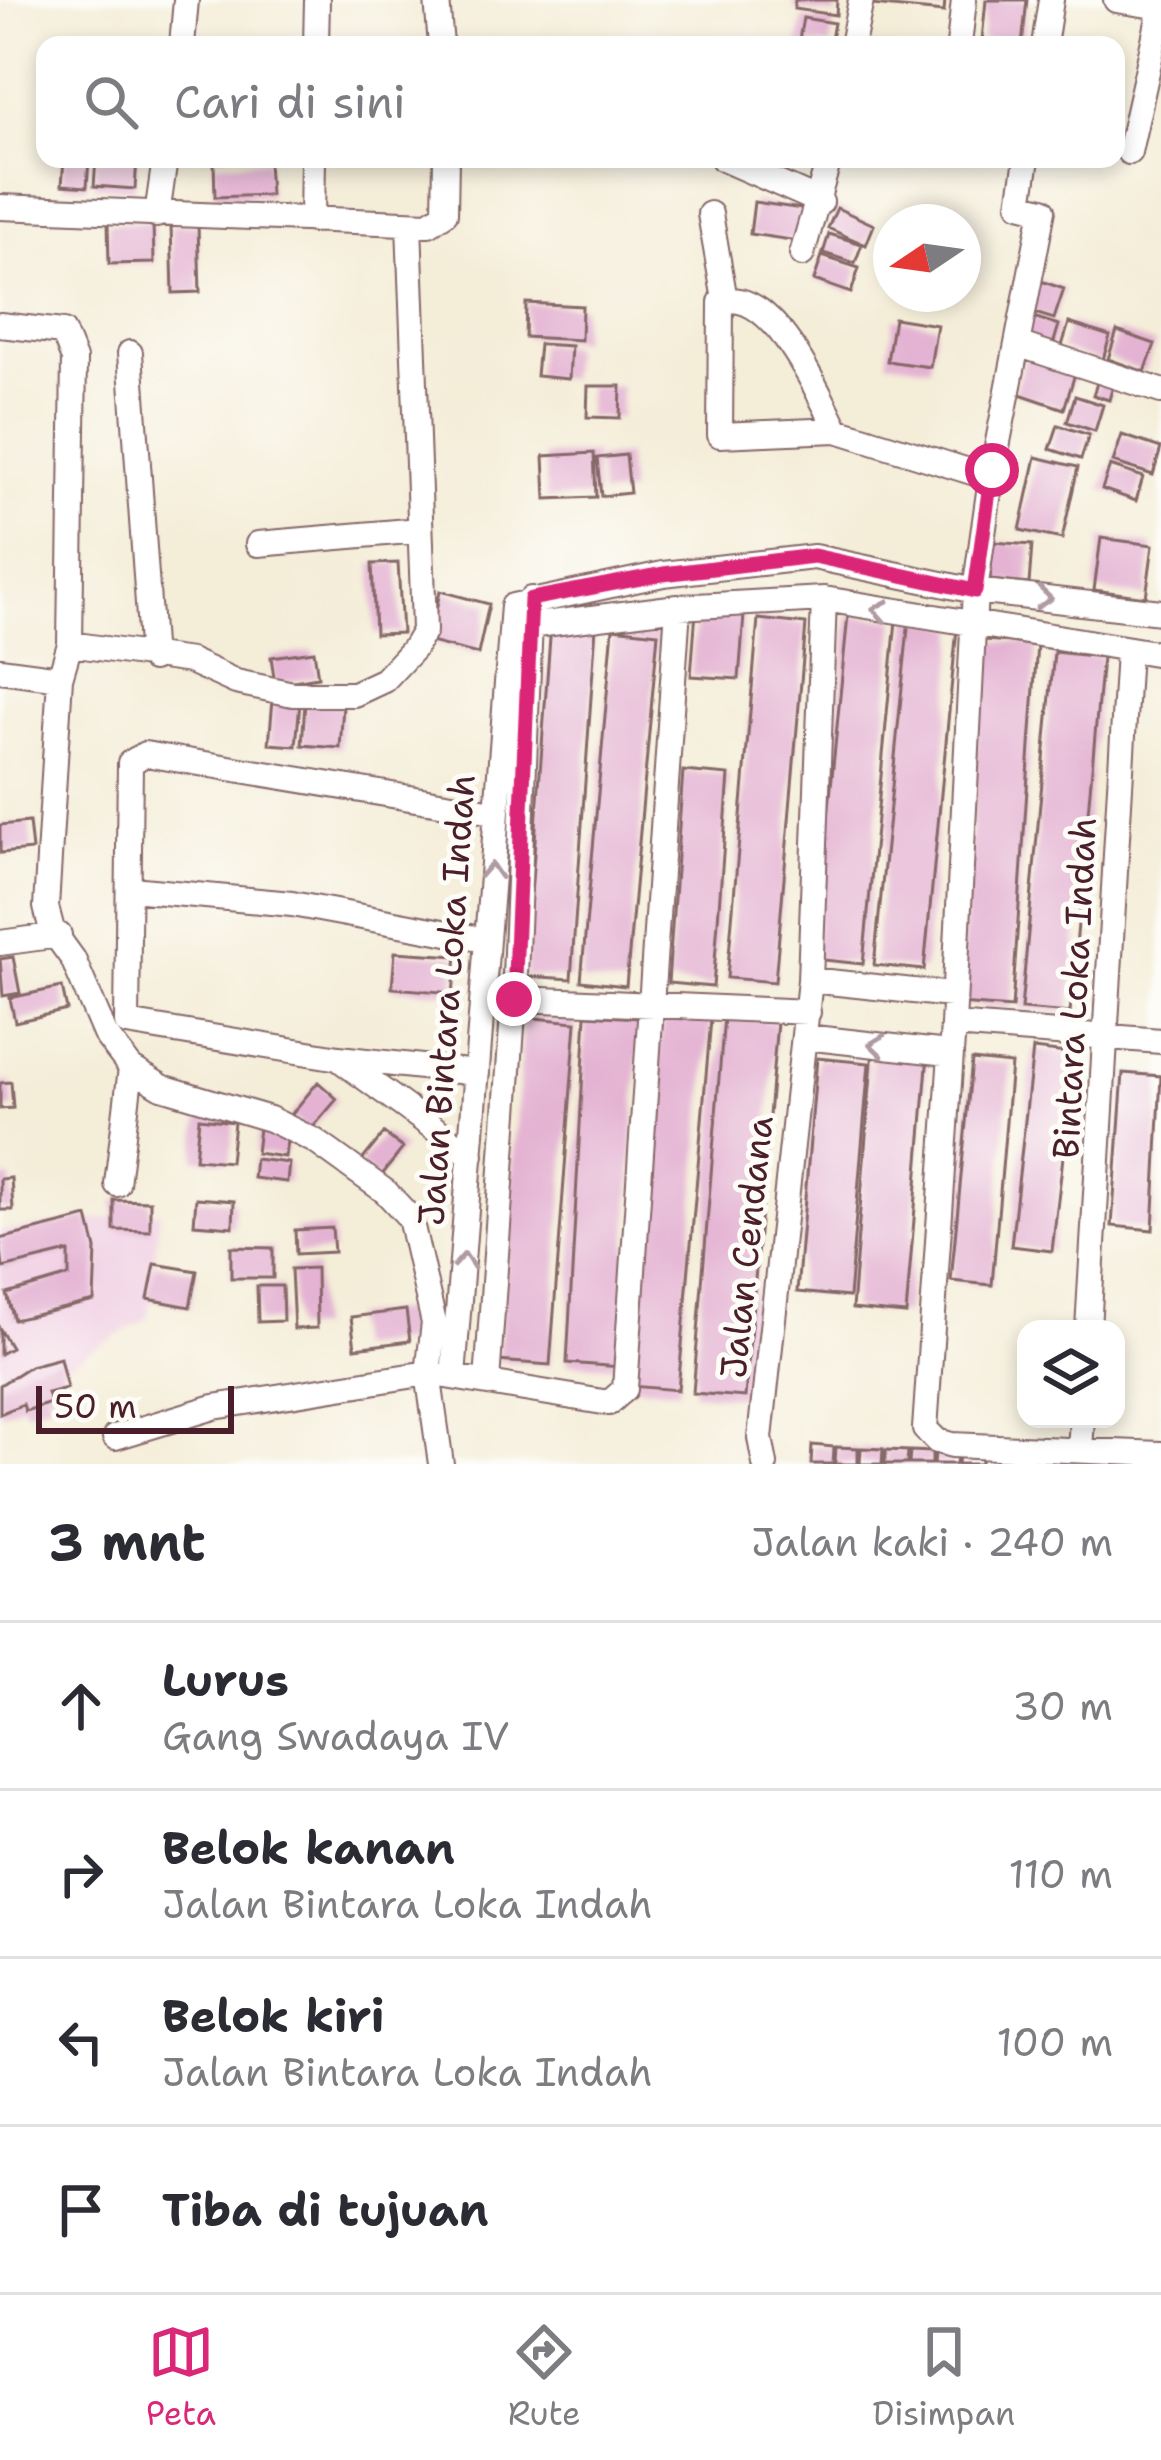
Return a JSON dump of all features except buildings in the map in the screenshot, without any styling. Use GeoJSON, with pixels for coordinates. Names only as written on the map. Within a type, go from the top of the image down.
{"type":"FeatureCollection","features":[{"type":"Feature","properties":{"kind":"street"},"geometry":{"type":"LineString","coordinates":[[183,36],[186,0]]}},
{"type":"Feature","properties":{"kind":"street"},"geometry":{"type":"LineString","coordinates":[[316,0],[316,36]]}},
{"type":"Feature","properties":{"kind":"street"},"geometry":{"type":"LineString","coordinates":[[437,0],[440,36]]}},
{"type":"Feature","properties":{"kind":"street"},"geometry":{"type":"LineString","coordinates":[[854,36],[861,0]]}},
{"type":"Feature","properties":{"kind":"street"},"geometry":{"type":"LineString","coordinates":[[959,36],[964,0]]}},
{"type":"Feature","properties":{"kind":"street"},"geometry":{"type":"LineString","coordinates":[[1045,36],[1051,0]]}},
{"type":"Feature","properties":{"kind":"street"},"geometry":{"type":"LineString","coordinates":[[1116,0],[1161,8],[1129,152]]}},
{"type":"Feature","properties":{"kind":"street"},"geometry":{"type":"LineString","coordinates":[[157,215],[164,168]]}},
{"type":"Feature","properties":{"kind":"street"},"geometry":{"type":"LineString","coordinates":[[312,220],[314,168]]}},
{"type":"Feature","properties":{"kind":"street"},"geometry":{"type":"LineString","coordinates":[[0,207],[436,222],[445,213],[446,168]]}},
{"type":"Feature","properties":{"kind":"street"},"geometry":{"type":"LineString","coordinates":[[743,168],[820,202]]}},
{"type":"Feature","properties":{"kind":"street"},"geometry":{"type":"LineString","coordinates":[[802,254],[827,168]]}},
{"type":"Feature","properties":{"kind":"street"},"geometry":{"type":"LineString","coordinates":[[1026,168],[1020,204],[1042,210],[991,478],[975,591],[953,1025],[925,1429],[937,1441],[952,1444],[1161,1454]]}},
{"type":"Feature","properties":{"kind":"street"},"geometry":{"type":"LineString","coordinates":[[710,214],[725,300],[716,316],[719,435],[837,430],[991,478]]}},
{"type":"Feature","properties":{"kind":"street"},"geometry":{"type":"LineString","coordinates":[[70,644],[190,661],[236,682],[293,694],[368,690],[405,658],[424,631],[409,224]]}},
{"type":"Feature","properties":{"kind":"street"},"geometry":{"type":"LineString","coordinates":[[725,300],[743,302],[773,323],[808,368],[837,430]]}},
{"type":"Feature","properties":{"kind":"street"},"geometry":{"type":"LineString","coordinates":[[0,325],[55,329],[72,345],[70,644],[60,678],[46,907],[105,1034],[131,1068],[162,1087],[270,1119],[315,1141],[386,1192],[410,1218],[441,1375],[441,1464]]}},
{"type":"Feature","properties":{"kind":"street"},"geometry":{"type":"LineString","coordinates":[[1017,344],[1161,391]]}},
{"type":"Feature","properties":{"kind":"street"},"geometry":{"type":"LineString","coordinates":[[130,353],[152,659]]}},
{"type":"Feature","properties":{"kind":"street"},"geometry":{"type":"LineString","coordinates":[[258,544],[420,530]]}},
{"type":"Feature","properties":{"kind":"street"},"geometry":{"type":"LineString","coordinates":[[1161,612],[975,591],[814,556],[663,574],[531,599],[512,608],[521,627],[678,607],[824,599],[1161,654]]}},
{"type":"Feature","properties":{"kind":"street","name":"Jalan Cendana"},"geometry":{"type":"LineString","coordinates":[[765,1464],[760,1438],[807,1024],[824,599]]}},
{"type":"Feature","properties":{"kind":"street"},"geometry":{"type":"LineString","coordinates":[[115,1437],[214,1407],[441,1375],[609,1403],[620,1398],[626,1389],[678,607]]}},
{"type":"Feature","properties":{"kind":"street","name":"Jalan Bintara Loka Indah"},"geometry":{"type":"LineString","coordinates":[[441,1375],[471,1155],[494,812],[521,627]]}},
{"type":"Feature","properties":{"kind":"street","name":"Jalan Bintara Loka Indah"},"geometry":{"type":"LineString","coordinates":[[487,1382],[514,999],[521,627]]}},
{"type":"Feature","properties":{"kind":"street","name":"Bintara Loka Indah"},"geometry":{"type":"LineString","coordinates":[[1089,1320],[1109,1037],[1128,651]]}},
{"type":"Feature","properties":{"kind":"street"},"geometry":{"type":"LineString","coordinates":[[0,670],[60,678]]}},
{"type":"Feature","properties":{"kind":"street"},"geometry":{"type":"LineString","coordinates":[[477,1072],[339,1058],[127,1024],[130,763],[146,754],[494,812]]}},
{"type":"Feature","properties":{"kind":"street"},"geometry":{"type":"LineString","coordinates":[[130,889],[292,904],[487,940]]}},
{"type":"Feature","properties":{"kind":"street"},"geometry":{"type":"LineString","coordinates":[[0,943],[59,935]]}},
{"type":"Feature","properties":{"kind":"street"},"geometry":{"type":"LineString","coordinates":[[810,980],[951,995]]}},
{"type":"Feature","properties":{"kind":"street"},"geometry":{"type":"LineString","coordinates":[[482,997],[654,1005],[807,1024],[948,1053]]}},
{"type":"Feature","properties":{"kind":"street"},"geometry":{"type":"LineString","coordinates":[[953,1025],[1161,1041]]}},
{"type":"Feature","properties":{"kind":"street"},"geometry":{"type":"LineString","coordinates":[[339,1058],[471,1155]]}},
{"type":"Feature","properties":{"kind":"street"},"geometry":{"type":"LineString","coordinates":[[117,1184],[131,1068]]}},
{"type":"Feature","properties":{"kind":"street"},"geometry":{"type":"LineString","coordinates":[[1080,1450],[1081,1428]]}},
{"type":"Feature","properties":{"kind":"shaded area"},"geometry":{"type":"Polygon","coordinates":[[[160,1212],[148,1318],[0,1402],[0,1232],[160,1212]]]}},
{"type":"Feature","properties":{"kind":"route"},"geometry":{"type":"LineString","coordinates":[[514,999],[531,599],[663,574],[814,556],[975,591],[992,470]]}}]}
